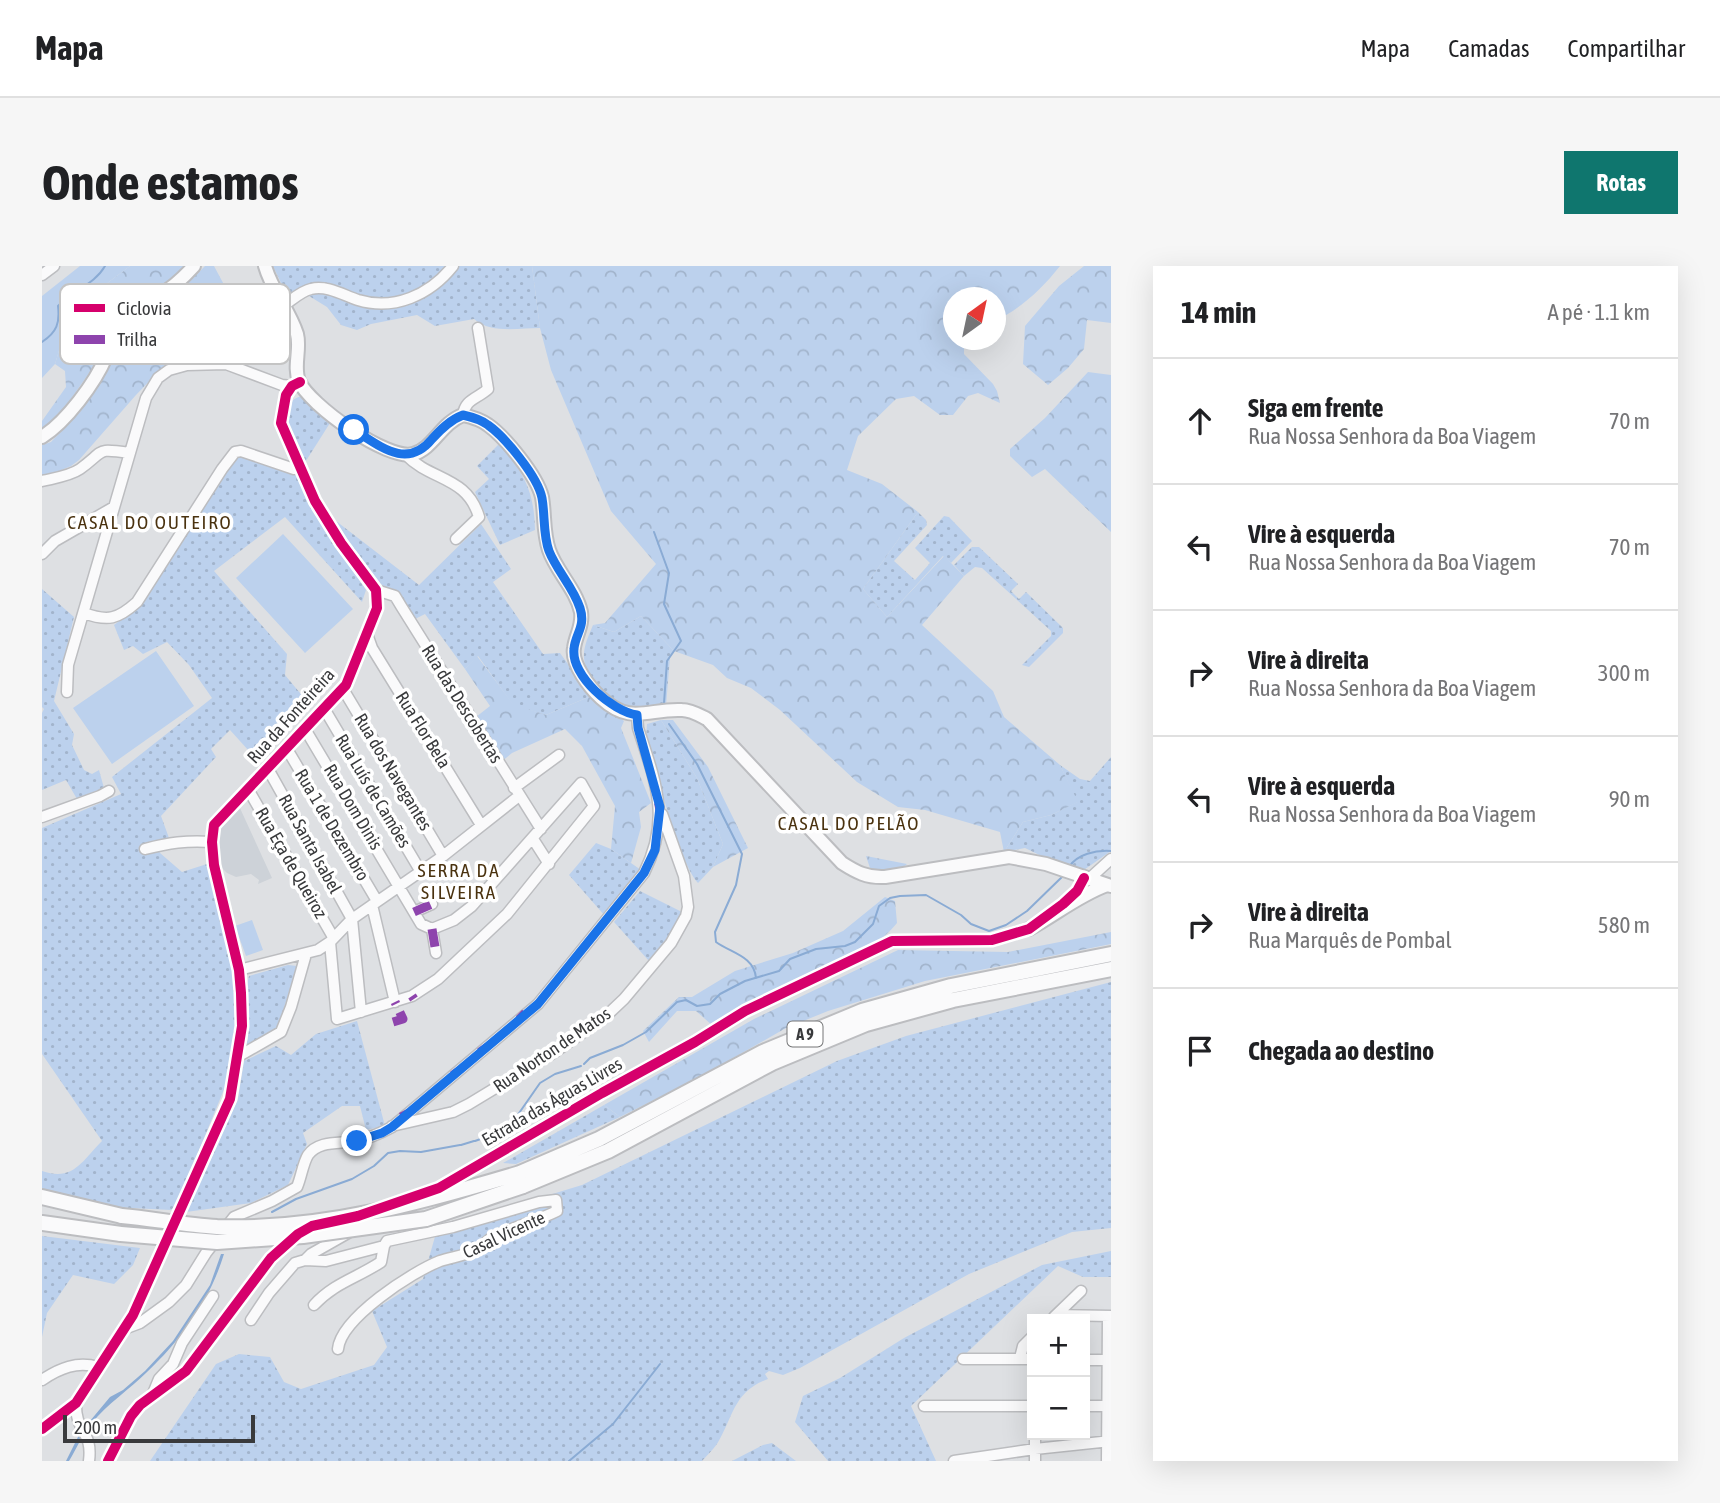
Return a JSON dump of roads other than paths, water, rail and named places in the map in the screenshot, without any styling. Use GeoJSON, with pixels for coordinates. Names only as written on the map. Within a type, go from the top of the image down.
{"type":"FeatureCollection","features":[{"type":"Feature","properties":{"kind":"highway","name":"A 9"},"geometry":{"type":"LineString","coordinates":[[42,1197],[122,1216],[218,1227],[301,1223],[422,1202],[522,1179],[764,1052],[862,1011],[951,986],[1111,954]]}},
{"type":"Feature","properties":{"kind":"highway","name":"A 9"},"geometry":{"type":"LineString","coordinates":[[42,1223],[121,1234],[217,1242],[303,1236],[426,1219],[522,1179],[608,1151],[772,1063],[866,1024],[953,1000],[1111,969]]}},
{"type":"Feature","properties":{"kind":"main road"},"geometry":{"type":"LineString","coordinates":[[175,284],[194,266]]}},
{"type":"Feature","properties":{"kind":"main road"},"geometry":{"type":"LineString","coordinates":[[265,266],[271,284]]}},
{"type":"Feature","properties":{"kind":"main road"},"geometry":{"type":"LineString","coordinates":[[290,321],[298,338],[296,384],[323,409],[388,450],[406,455],[423,450],[449,422],[463,415],[495,430],[535,481],[541,494],[549,550],[580,608],[582,621],[573,649],[575,661],[590,685],[602,699],[616,709],[637,715],[682,709],[707,719],[842,863],[858,874],[874,878],[885,877],[1009,857],[1109,886]]}},
{"type":"Feature","properties":{"kind":"main road"},"geometry":{"type":"LineString","coordinates":[[42,437],[76,404],[102,364]]}},
{"type":"Feature","properties":{"kind":"main road"},"geometry":{"type":"LineString","coordinates":[[1079,876],[1087,894]]}},
{"type":"Feature","properties":{"kind":"main road"},"geometry":{"type":"LineString","coordinates":[[1029,929],[1087,894],[1109,886]]}},
{"type":"Feature","properties":{"kind":"street"},"geometry":{"type":"LineString","coordinates":[[290,302],[313,289],[329,289],[361,301],[385,304],[410,299],[439,282],[453,266]]}},
{"type":"Feature","properties":{"kind":"street"},"geometry":{"type":"LineString","coordinates":[[463,415],[464,407],[471,399],[488,389],[478,328]]}},
{"type":"Feature","properties":{"kind":"street"},"geometry":{"type":"LineString","coordinates":[[67,692],[68,666],[114,507],[146,398],[158,378],[169,370],[196,364],[226,364],[282,385],[296,384]]}},
{"type":"Feature","properties":{"kind":"street"},"geometry":{"type":"LineString","coordinates":[[296,384],[282,408],[281,423],[298,467],[326,520],[376,590]]}},
{"type":"Feature","properties":{"kind":"street"},"geometry":{"type":"LineString","coordinates":[[42,481],[78,470],[97,453],[106,450],[130,453]]}},
{"type":"Feature","properties":{"kind":"street"},"geometry":{"type":"LineString","coordinates":[[84,613],[98,619],[109,618],[124,613],[137,602],[235,452],[241,451],[294,469],[298,467]]}},
{"type":"Feature","properties":{"kind":"street"},"geometry":{"type":"LineString","coordinates":[[406,455],[414,463],[457,484],[477,510],[480,517],[456,539]]}},
{"type":"Feature","properties":{"kind":"street"},"geometry":{"type":"LineString","coordinates":[[42,554],[55,541],[114,507]]}},
{"type":"Feature","properties":{"kind":"street","name":"Rua da Fonteireira"},"geometry":{"type":"LineString","coordinates":[[212,842],[217,821],[343,689],[377,608],[376,590]]}},
{"type":"Feature","properties":{"kind":"street","name":"Rua das Descobertas"},"geometry":{"type":"LineString","coordinates":[[376,590],[395,596],[541,829]]}},
{"type":"Feature","properties":{"kind":"street","name":"Rua Flor Bela"},"geometry":{"type":"LineString","coordinates":[[367,634],[372,648],[481,825]]}},
{"type":"Feature","properties":{"kind":"street","name":"Rua dos Navegantes"},"geometry":{"type":"LineString","coordinates":[[343,689],[443,856]]}},
{"type":"Feature","properties":{"kind":"street","name":"Rua Luís de Camões"},"geometry":{"type":"LineString","coordinates":[[325,710],[421,872]]}},
{"type":"Feature","properties":{"kind":"street","name":"Rua Norton de Matos"},"geometry":{"type":"LineString","coordinates":[[392,1127],[453,1112],[555,1052],[615,1008],[671,943],[688,907],[684,876],[660,807],[638,728],[637,715]]}},
{"type":"Feature","properties":{"kind":"street","name":"Rua Dom Dinis"},"geometry":{"type":"LineString","coordinates":[[305,729],[421,924],[432,929]]}},
{"type":"Feature","properties":{"kind":"street","name":"Rua 1 de Dezembro"},"geometry":{"type":"LineString","coordinates":[[287,749],[374,903],[395,1002]]}},
{"type":"Feature","properties":{"kind":"street"},"geometry":{"type":"LineString","coordinates":[[239,970],[318,950],[352,919],[443,856],[559,755]]}},
{"type":"Feature","properties":{"kind":"street","name":"Rua Santa Isabel"},"geometry":{"type":"LineString","coordinates":[[268,769],[352,919]]}},
{"type":"Feature","properties":{"kind":"street"},"geometry":{"type":"LineString","coordinates":[[332,940],[337,1019],[412,996],[438,979],[507,914],[549,864],[594,806],[581,783],[472,906],[454,920],[432,929],[436,953]]}},
{"type":"Feature","properties":{"kind":"street","name":"Rua Eça de Queiroz"},"geometry":{"type":"LineString","coordinates":[[248,789],[332,940]]}},
{"type":"Feature","properties":{"kind":"street"},"geometry":{"type":"LineString","coordinates":[[42,817],[109,791]]}},
{"type":"Feature","properties":{"kind":"street"},"geometry":{"type":"LineString","coordinates":[[124,1329],[140,1322],[169,1302],[186,1285],[234,1217],[297,1187],[307,1156],[318,1147],[357,1141],[392,1127],[538,1004],[644,873],[655,850],[660,807]]}},
{"type":"Feature","properties":{"kind":"street"},"geometry":{"type":"LineString","coordinates":[[533,839],[549,864]]}},
{"type":"Feature","properties":{"kind":"street"},"geometry":{"type":"LineString","coordinates":[[42,1429],[76,1403],[138,1305],[230,1099],[239,1056],[242,1026],[239,970],[212,842],[170,842],[145,849]]}},
{"type":"Feature","properties":{"kind":"street","name":"Estrada das Águas Livres"},"geometry":{"type":"LineString","coordinates":[[108,1461],[131,1416],[140,1405],[186,1371],[271,1258],[298,1234],[312,1226],[358,1216],[439,1188],[745,1012],[892,941],[992,940],[1029,929],[1077,891],[1079,876],[1110,859]]}},
{"type":"Feature","properties":{"kind":"street"},"geometry":{"type":"LineString","coordinates":[[414,912],[432,904]]}},
{"type":"Feature","properties":{"kind":"street"},"geometry":{"type":"LineString","coordinates":[[352,919],[361,1012]]}},
{"type":"Feature","properties":{"kind":"street"},"geometry":{"type":"LineString","coordinates":[[239,1056],[281,1032],[306,954]]}},
{"type":"Feature","properties":{"kind":"street","name":"Casal Vicente"},"geometry":{"type":"LineString","coordinates":[[305,1260],[326,1261],[384,1246],[387,1241],[453,1227],[538,1202],[556,1200],[558,1204],[557,1210],[492,1238],[469,1252],[426,1268],[373,1302],[347,1326],[338,1349]]}},
{"type":"Feature","properties":{"kind":"street"},"geometry":{"type":"LineString","coordinates":[[251,1320],[295,1263],[305,1260],[310,1254],[403,1201]]}},
{"type":"Feature","properties":{"kind":"street"},"geometry":{"type":"LineString","coordinates":[[314,1306],[337,1284],[366,1272],[381,1262],[384,1246]]}},
{"type":"Feature","properties":{"kind":"street"},"geometry":{"type":"LineString","coordinates":[[1056,1314],[1081,1291]]}},
{"type":"Feature","properties":{"kind":"street"},"geometry":{"type":"LineString","coordinates":[[151,1396],[159,1379],[173,1364],[182,1343],[213,1296]]}},
{"type":"Feature","properties":{"kind":"street"},"geometry":{"type":"LineString","coordinates":[[1090,1316],[1110,1316],[1107,1461]]}},
{"type":"Feature","properties":{"kind":"street"},"geometry":{"type":"LineString","coordinates":[[1020,1358],[1027,1342]]}},
{"type":"Feature","properties":{"kind":"street"},"geometry":{"type":"LineString","coordinates":[[963,1359],[1027,1359]]}},
{"type":"Feature","properties":{"kind":"street"},"geometry":{"type":"LineString","coordinates":[[1090,1360],[1110,1360]]}},
{"type":"Feature","properties":{"kind":"street"},"geometry":{"type":"LineString","coordinates":[[42,1380],[67,1366],[99,1367]]}},
{"type":"Feature","properties":{"kind":"street"},"geometry":{"type":"LineString","coordinates":[[76,1403],[75,1416],[91,1446],[89,1461]]}},
{"type":"Feature","properties":{"kind":"street"},"geometry":{"type":"LineString","coordinates":[[924,1406],[1027,1406]]}},
{"type":"Feature","properties":{"kind":"street"},"geometry":{"type":"LineString","coordinates":[[1090,1406],[1109,1406]]}},
{"type":"Feature","properties":{"kind":"street"},"geometry":{"type":"LineString","coordinates":[[1035,1440],[1035,1461]]}},
{"type":"Feature","properties":{"kind":"street"},"geometry":{"type":"LineString","coordinates":[[954,1461],[1035,1448],[1109,1441]]}},
{"type":"Feature","properties":{"kind":"waterway"},"geometry":{"type":"LineString","coordinates":[[87,284],[105,266]]}},
{"type":"Feature","properties":{"kind":"waterway"},"geometry":{"type":"LineString","coordinates":[[42,342],[56,327],[60,304]]}},
{"type":"Feature","properties":{"kind":"waterway"},"geometry":{"type":"LineString","coordinates":[[654,532],[669,573],[664,604],[681,641],[667,661],[664,703]]}},
{"type":"Feature","properties":{"kind":"waterway"},"geometry":{"type":"LineString","coordinates":[[669,724],[697,764],[742,854],[736,885],[715,932],[716,942],[746,960],[756,978]]}},
{"type":"Feature","properties":{"kind":"waterway"},"geometry":{"type":"LineString","coordinates":[[1069,867],[1087,854],[1111,851]]}},
{"type":"Feature","properties":{"kind":"waterway"},"geometry":{"type":"LineString","coordinates":[[584,1064],[590,1058],[623,1045],[646,1032],[677,1002],[686,1000],[697,1006],[710,1004],[720,994],[745,981],[779,971],[790,959],[816,949],[845,946],[855,942],[873,924],[879,906],[890,898],[926,895],[961,915],[971,924],[989,931],[1006,925],[1027,911],[1064,875]]}},
{"type":"Feature","properties":{"kind":"waterway"},"geometry":{"type":"LineString","coordinates":[[517,1116],[540,1083],[555,1074],[581,1066]]}},
{"type":"Feature","properties":{"kind":"waterway"},"geometry":{"type":"LineString","coordinates":[[491,1135],[515,1117]]}},
{"type":"Feature","properties":{"kind":"waterway"},"geometry":{"type":"LineString","coordinates":[[475,1141],[489,1136]]}},
{"type":"Feature","properties":{"kind":"waterway"},"geometry":{"type":"LineString","coordinates":[[461,1145],[474,1141]]}},
{"type":"Feature","properties":{"kind":"waterway"},"geometry":{"type":"LineString","coordinates":[[272,1212],[296,1199],[352,1179],[374,1166],[388,1153],[421,1152],[460,1145]]}},
{"type":"Feature","properties":{"kind":"waterway"},"geometry":{"type":"LineString","coordinates":[[569,1461],[613,1424],[660,1364]]}},
{"type":"Feature","properties":{"kind":"district","name":"CASAL DO OUTEIRO"},"geometry":{"type":"Point","coordinates":[150,522]}},
{"type":"Feature","properties":{"kind":"district","name":"CASAL DO PELÃO"},"geometry":{"type":"Point","coordinates":[849,823]}},
{"type":"Feature","properties":{"kind":"district","name":"SERRA DA SILVEIRA"},"geometry":{"type":"Point","coordinates":[459,881]}}]}
